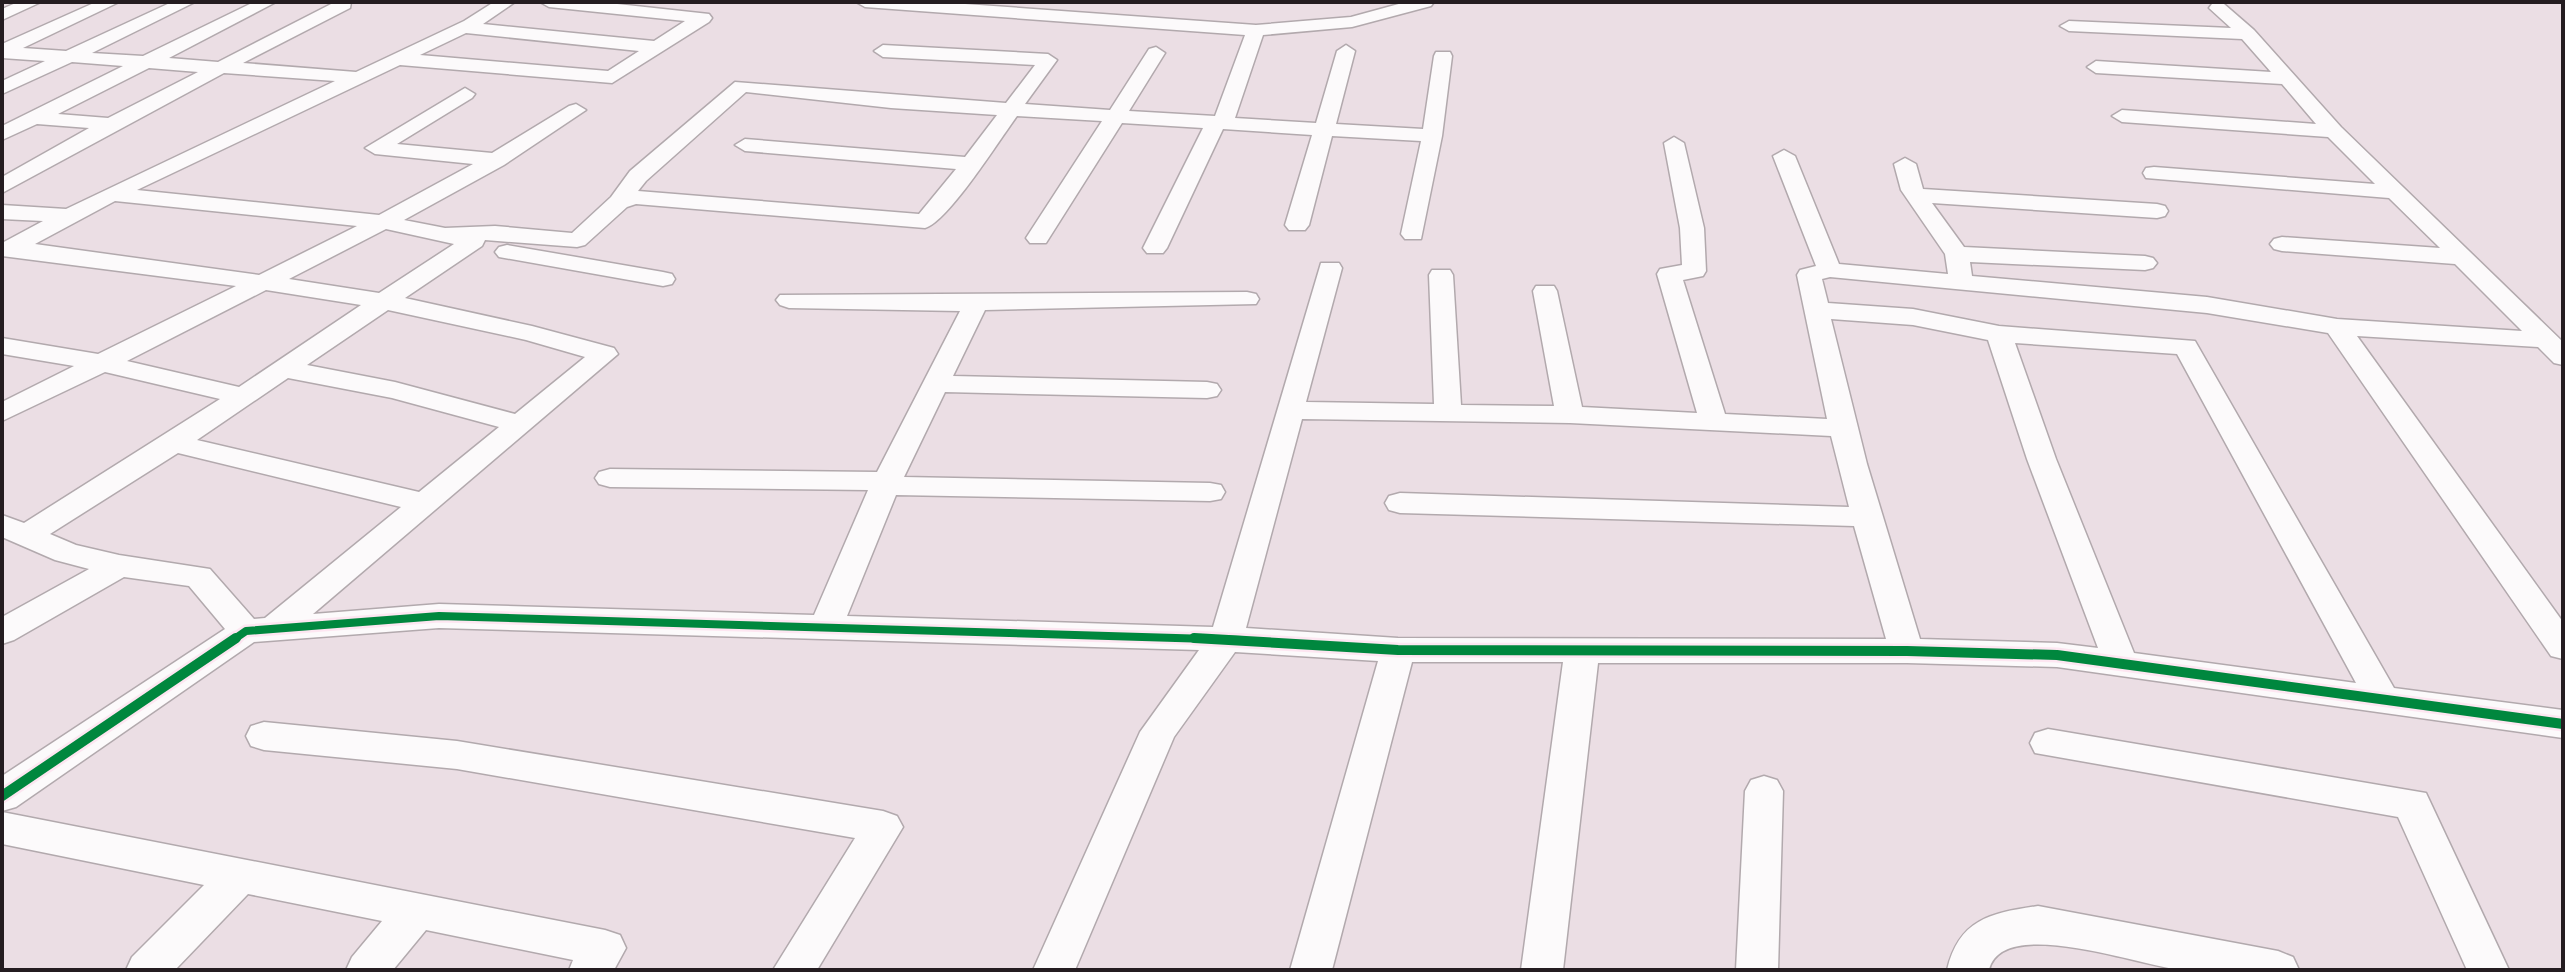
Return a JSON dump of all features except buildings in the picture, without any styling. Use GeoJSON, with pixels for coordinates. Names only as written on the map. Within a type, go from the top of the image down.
{"type":"FeatureCollection","features":[{"type":"Feature","properties":{"kind":"street"},"geometry":{"type":"LineString","coordinates":[[2,15],[32,2]]}},
{"type":"Feature","properties":{"kind":"street"},"geometry":{"type":"LineString","coordinates":[[2,52],[110,2]]}},
{"type":"Feature","properties":{"kind":"street"},"geometry":{"type":"LineString","coordinates":[[2,88],[186,2]]}},
{"type":"Feature","properties":{"kind":"street"},"geometry":{"type":"LineString","coordinates":[[2,134],[267,2]]}},
{"type":"Feature","properties":{"kind":"street"},"geometry":{"type":"LineString","coordinates":[[6,250],[111,194],[465,28],[506,2]]}},
{"type":"Feature","properties":{"kind":"street"},"geometry":{"type":"LineString","coordinates":[[395,59],[612,77],[708,14],[549,2]]}},
{"type":"Feature","properties":{"kind":"street"},"geometry":{"type":"LineString","coordinates":[[865,2],[1256,30],[1352,22],[1425,2]]}},
{"type":"Feature","properties":{"kind":"street"},"geometry":{"type":"LineString","coordinates":[[1000,12],[1015,2]]}},
{"type":"Feature","properties":{"kind":"street"},"geometry":{"type":"LineString","coordinates":[[2,186],[111,124],[344,4]]}},
{"type":"Feature","properties":{"kind":"street"},"geometry":{"type":"LineString","coordinates":[[1331,5],[1352,22]]}},
{"type":"Feature","properties":{"kind":"street"},"geometry":{"type":"LineString","coordinates":[[2218,8],[2248,34],[2334,131],[2554,348]]}},
{"type":"Feature","properties":{"kind":"street"},"geometry":{"type":"LineString","coordinates":[[2069,26],[2248,34]]}},
{"type":"Feature","properties":{"kind":"street"},"geometry":{"type":"LineString","coordinates":[[465,28],[657,47]]}},
{"type":"Feature","properties":{"kind":"street"},"geometry":{"type":"LineString","coordinates":[[1155,248],[1219,123],[1256,30]]}},
{"type":"Feature","properties":{"kind":"street"},"geometry":{"type":"LineString","coordinates":[[619,202],[634,197],[925,221],[1048,60],[883,51]]}},
{"type":"Feature","properties":{"kind":"street"},"geometry":{"type":"LineString","coordinates":[[1297,225],[1326,131],[1346,51]]}},
{"type":"Feature","properties":{"kind":"street"},"geometry":{"type":"LineString","coordinates":[[2,52],[356,77]]}},
{"type":"Feature","properties":{"kind":"street"},"geometry":{"type":"LineString","coordinates":[[1038,238],[1156,53]]}},
{"type":"Feature","properties":{"kind":"street"},"geometry":{"type":"LineString","coordinates":[[1413,234],[1432,136],[1443,56]]}},
{"type":"Feature","properties":{"kind":"street"},"geometry":{"type":"LineString","coordinates":[[2096,67],[2289,79]]}},
{"type":"Feature","properties":{"kind":"street"},"geometry":{"type":"LineString","coordinates":[[444,235],[495,233],[577,240],[619,202],[638,176],[742,86],[891,102],[1432,136]]}},
{"type":"Feature","properties":{"kind":"street"},"geometry":{"type":"LineString","coordinates":[[465,94],[375,148],[496,160]]}},
{"type":"Feature","properties":{"kind":"street"},"geometry":{"type":"LineString","coordinates":[[2,413],[383,222],[496,160],[576,110]]}},
{"type":"Feature","properties":{"kind":"street"},"geometry":{"type":"LineString","coordinates":[[2,114],[111,124]]}},
{"type":"Feature","properties":{"kind":"street"},"geometry":{"type":"LineString","coordinates":[[2122,116],[2334,131]]}},
{"type":"Feature","properties":{"kind":"street"},"geometry":{"type":"LineString","coordinates":[[1674,143],[1692,228],[1694,271],[1669,274],[1714,423]]}},
{"type":"Feature","properties":{"kind":"street"},"geometry":{"type":"LineString","coordinates":[[745,145],[970,164]]}},
{"type":"Feature","properties":{"kind":"street"},"geometry":{"type":"LineString","coordinates":[[1784,156],[1830,270]]}},
{"type":"Feature","properties":{"kind":"street"},"geometry":{"type":"LineString","coordinates":[[1905,164],[1915,195],[1957,254],[1961,285]]}},
{"type":"Feature","properties":{"kind":"street"},"geometry":{"type":"LineString","coordinates":[[2154,173],[2396,192]]}},
{"type":"Feature","properties":{"kind":"street"},"geometry":{"type":"LineString","coordinates":[[111,194],[383,222],[474,241],[491,249],[663,279]]}},
{"type":"Feature","properties":{"kind":"street"},"geometry":{"type":"LineString","coordinates":[[1915,195],[2157,211]]}},
{"type":"Feature","properties":{"kind":"street"},"geometry":{"type":"LineString","coordinates":[[2,212],[70,216]]}},
{"type":"Feature","properties":{"kind":"street"},"geometry":{"type":"LineString","coordinates":[[14,530],[173,443],[474,241]]}},
{"type":"Feature","properties":{"kind":"street"},"geometry":{"type":"LineString","coordinates":[[2282,244],[2460,257]]}},
{"type":"Feature","properties":{"kind":"street"},"geometry":{"type":"LineString","coordinates":[[2,796],[259,630],[425,503],[605,354],[558,339],[384,303],[6,250]]}},
{"type":"Feature","properties":{"kind":"street"},"geometry":{"type":"LineString","coordinates":[[1957,254],[2145,263]]}},
{"type":"Feature","properties":{"kind":"street"},"geometry":{"type":"LineString","coordinates":[[1054,970],[1158,732],[1226,639],[1330,268]]}},
{"type":"Feature","properties":{"kind":"street"},"geometry":{"type":"LineString","coordinates":[[1907,651],[1865,517],[1809,275],[1830,270],[1961,285],[2207,305],[2337,327],[2554,348]]}},
{"type":"Feature","properties":{"kind":"street"},"geometry":{"type":"LineString","coordinates":[[1441,275],[1448,413]]}},
{"type":"Feature","properties":{"kind":"street"},"geometry":{"type":"LineString","coordinates":[[1545,291],[1570,415]]}},
{"type":"Feature","properties":{"kind":"street"},"geometry":{"type":"LineString","coordinates":[[789,300],[976,303],[1247,299]]}},
{"type":"Feature","properties":{"kind":"street"},"geometry":{"type":"LineString","coordinates":[[825,628],[886,484],[976,303]]}},
{"type":"Feature","properties":{"kind":"street"},"geometry":{"type":"LineString","coordinates":[[1816,310],[1913,317],[1999,334],[2186,347],[2383,700]]}},
{"type":"Feature","properties":{"kind":"street"},"geometry":{"type":"LineString","coordinates":[[2337,327],[2563,647]]}},
{"type":"Feature","properties":{"kind":"street"},"geometry":{"type":"LineString","coordinates":[[1999,334],[2024,415],[2067,517],[2121,664]]}},
{"type":"Feature","properties":{"kind":"street"},"geometry":{"type":"LineString","coordinates":[[2,346],[102,363],[244,396]]}},
{"type":"Feature","properties":{"kind":"street"},"geometry":{"type":"LineString","coordinates":[[285,369],[395,390],[521,424]]}},
{"type":"Feature","properties":{"kind":"street"},"geometry":{"type":"LineString","coordinates":[[936,384],[1207,390]]}},
{"type":"Feature","properties":{"kind":"street"},"geometry":{"type":"LineString","coordinates":[[1290,410],[1570,415],[1843,428]]}},
{"type":"Feature","properties":{"kind":"street"},"geometry":{"type":"LineString","coordinates":[[173,443],[425,503]]}},
{"type":"Feature","properties":{"kind":"street"},"geometry":{"type":"LineString","coordinates":[[610,478],[1210,492]]}},
{"type":"Feature","properties":{"kind":"street"},"geometry":{"type":"LineString","coordinates":[[1400,503],[1865,517]]}},
{"type":"Feature","properties":{"kind":"street"},"geometry":{"type":"LineString","coordinates":[[14,530],[66,553],[119,566],[199,577],[259,630],[439,616],[1226,639],[1398,650],[1907,651],[2057,655],[2563,724]]}},
{"type":"Feature","properties":{"kind":"street"},"geometry":{"type":"LineString","coordinates":[[2,632],[119,566]]}},
{"type":"Feature","properties":{"kind":"street"},"geometry":{"type":"LineString","coordinates":[[1311,970],[1398,650]]}},
{"type":"Feature","properties":{"kind":"street"},"geometry":{"type":"LineString","coordinates":[[1542,970],[1582,651]]}},
{"type":"Feature","properties":{"kind":"street"},"geometry":{"type":"LineString","coordinates":[[264,736],[457,755],[883,827],[794,970]]}},
{"type":"Feature","properties":{"kind":"street"},"geometry":{"type":"LineString","coordinates":[[2048,743],[2412,804],[2488,970]]}},
{"type":"Feature","properties":{"kind":"street"},"geometry":{"type":"LineString","coordinates":[[1757,970],[1764,791]]}},
{"type":"Feature","properties":{"kind":"street"},"geometry":{"type":"LineString","coordinates":[[2,828],[605,948],[590,970]]}},
{"type":"Feature","properties":{"kind":"street"},"geometry":{"type":"LineString","coordinates":[[147,970],[240,875]]}},
{"type":"Feature","properties":{"kind":"street"},"geometry":{"type":"LineString","coordinates":[[367,970],[417,910]]}},
{"type":"Feature","properties":{"kind":"street"},"geometry":{"type":"LineString","coordinates":[[1968,970],[1979,941],[1998,930],[2038,924],[2278,970]]}},
{"type":"Feature","properties":{"kind":"cycle path"},"geometry":{"type":"LineString","coordinates":[[2,796],[246,631],[439,616],[1226,639],[1398,650],[1907,651],[2057,655],[2563,724]]}}]}
